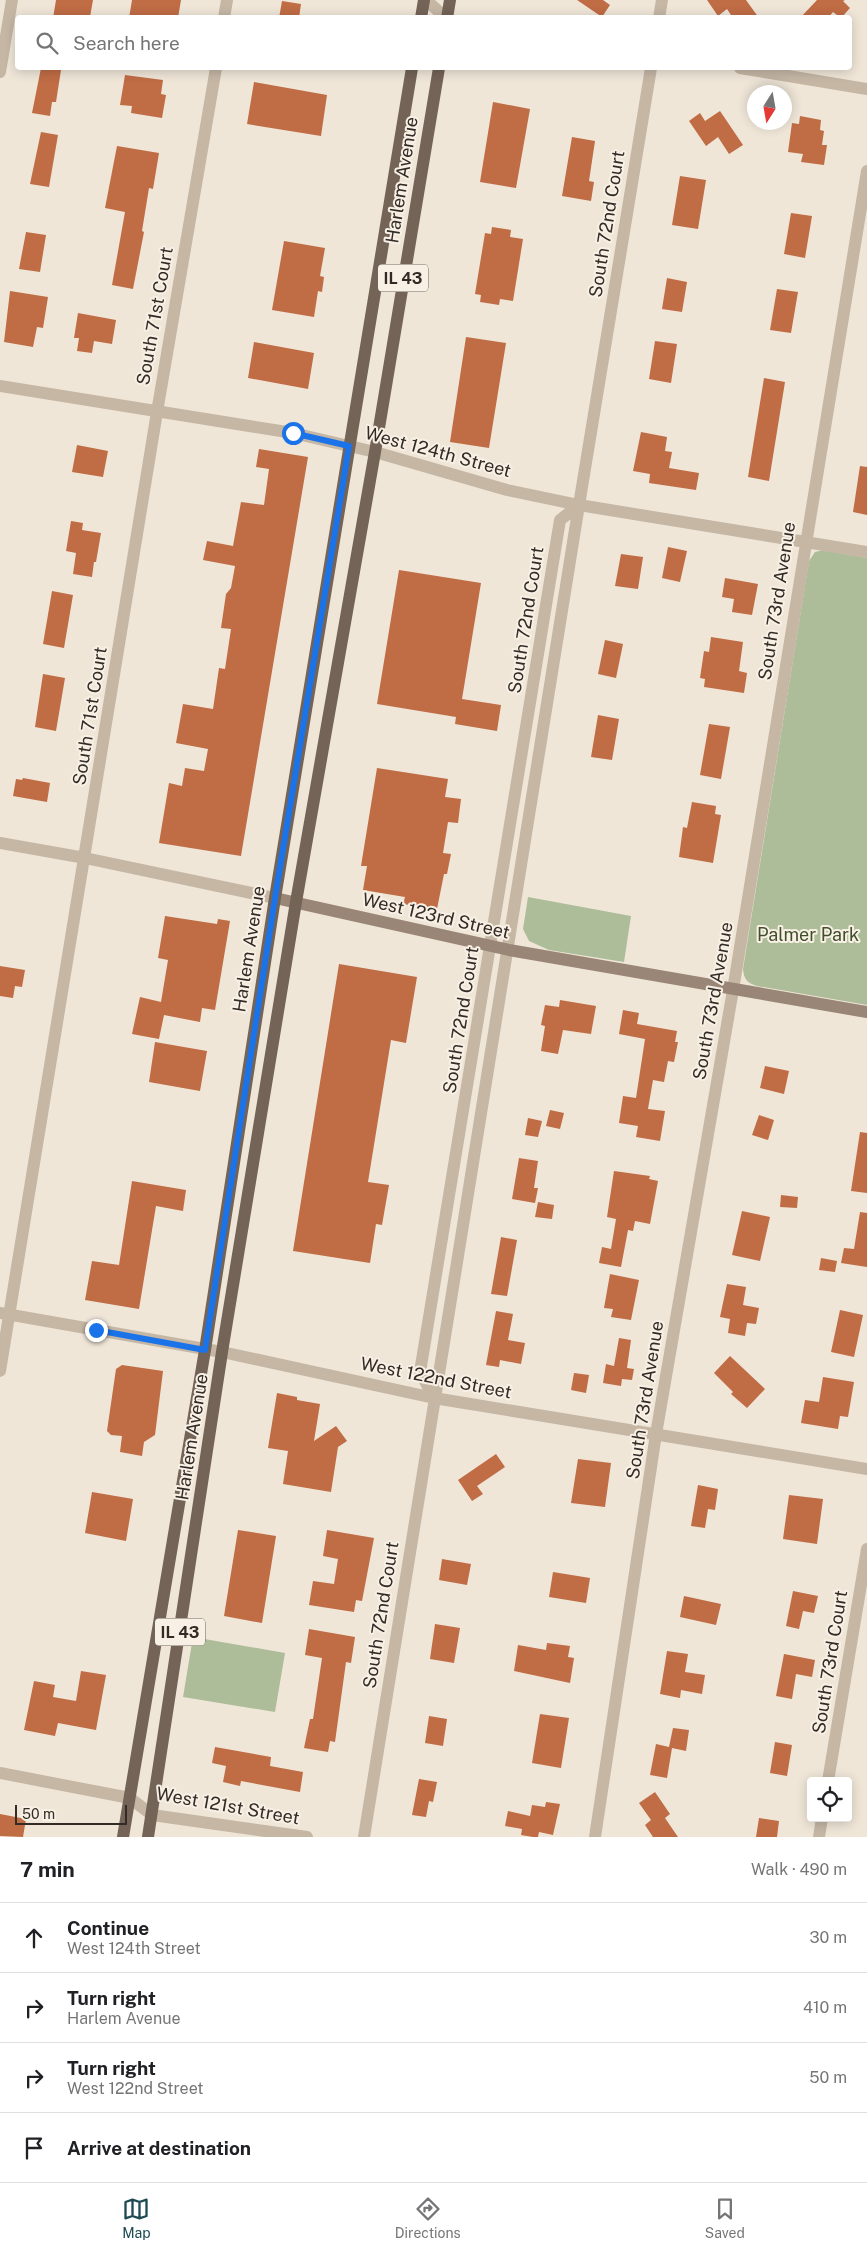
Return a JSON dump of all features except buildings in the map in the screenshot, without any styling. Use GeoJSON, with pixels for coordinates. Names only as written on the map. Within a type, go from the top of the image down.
{"type":"FeatureCollection","features":[{"type":"Feature","properties":{"kind":"main road"},"geometry":{"type":"LineString","coordinates":[[422,15],[425,0]]}},
{"type":"Feature","properties":{"kind":"main road"},"geometry":{"type":"LineString","coordinates":[[447,15],[450,0]]}},
{"type":"Feature","properties":{"kind":"main road","name":"Harlem Avenue"},"geometry":{"type":"LineString","coordinates":[[123,1837],[205,1350],[275,898],[412,70]]}},
{"type":"Feature","properties":{"kind":"main road","name":"Harlem Avenue"},"geometry":{"type":"LineString","coordinates":[[148,1837],[222,1352],[296,902],[375,452],[439,70]]}},
{"type":"Feature","properties":{"kind":"street"},"geometry":{"type":"LineString","coordinates":[[0,72],[12,0]]}},
{"type":"Feature","properties":{"kind":"street"},"geometry":{"type":"LineString","coordinates":[[225,15],[228,0]]}},
{"type":"Feature","properties":{"kind":"street"},"geometry":{"type":"LineString","coordinates":[[425,0],[442,15]]}},
{"type":"Feature","properties":{"kind":"street"},"geometry":{"type":"LineString","coordinates":[[660,15],[662,0]]}},
{"type":"Feature","properties":{"kind":"street","name":"South 71st Court"},"geometry":{"type":"LineString","coordinates":[[0,1371],[4,1314],[85,858],[156,412],[216,70]]}},
{"type":"Feature","properties":{"kind":"street","name":"South 72nd Court"},"geometry":{"type":"LineString","coordinates":[[364,1837],[651,70]]}},
{"type":"Feature","properties":{"kind":"street"},"geometry":{"type":"LineString","coordinates":[[752,70],[867,89]]}},
{"type":"Feature","properties":{"kind":"street","name":"South 73rd Avenue"},"geometry":{"type":"LineString","coordinates":[[594,1837],[656,1434],[733,990],[804,542],[867,171]]}},
{"type":"Feature","properties":{"kind":"street","name":"West 124th Street"},"geometry":{"type":"LineString","coordinates":[[0,386],[293,433],[375,452],[480,483],[579,505],[867,552]]}},
{"type":"Feature","properties":{"kind":"street","name":"South 72nd Court"},"geometry":{"type":"LineString","coordinates":[[434,1398],[420,1372],[560,520],[579,505]]}},
{"type":"Feature","properties":{"kind":"street"},"geometry":{"type":"LineString","coordinates":[[514,803],[532,806]]}},
{"type":"Feature","properties":{"kind":"street","name":"West 123rd Street"},"geometry":{"type":"LineString","coordinates":[[0,843],[85,858],[296,902],[509,950],[867,1012]]}},
{"type":"Feature","properties":{"kind":"street","name":"West 122nd Street"},"geometry":{"type":"LineString","coordinates":[[4,1314],[222,1352],[434,1398],[867,1469]]}},
{"type":"Feature","properties":{"kind":"street","name":"South 73rd Court"},"geometry":{"type":"LineString","coordinates":[[829,1777],[867,1549]]}},
{"type":"Feature","properties":{"kind":"street","name":"West 121st Street"},"geometry":{"type":"LineString","coordinates":[[0,1773],[130,1798],[152,1815],[306,1837]]}},
{"type":"Feature","properties":{"kind":"street"},"geometry":{"type":"LineString","coordinates":[[819,1837],[821,1822]]}},
{"type":"Feature","properties":{"kind":"green space","name":"Palmer Park"},"geometry":{"type":"Polygon","coordinates":[[[823,550],[867,558],[867,1005],[757,986],[747,980],[743,969],[809,561],[815,552],[823,550]]]}},
{"type":"Feature","properties":{"kind":"green space"},"geometry":{"type":"Polygon","coordinates":[[[528,897],[631,916],[624,962],[549,950],[529,941],[523,929],[528,897]]]}},
{"type":"Feature","properties":{"kind":"green space"},"geometry":{"type":"Polygon","coordinates":[[[193,1637],[285,1653],[275,1712],[183,1697],[193,1637]]]}},
{"type":"Feature","properties":{"kind":"route"},"geometry":{"type":"LineString","coordinates":[[96,1330],[205,1350],[275,898],[349,446],[293,433]]}}]}
